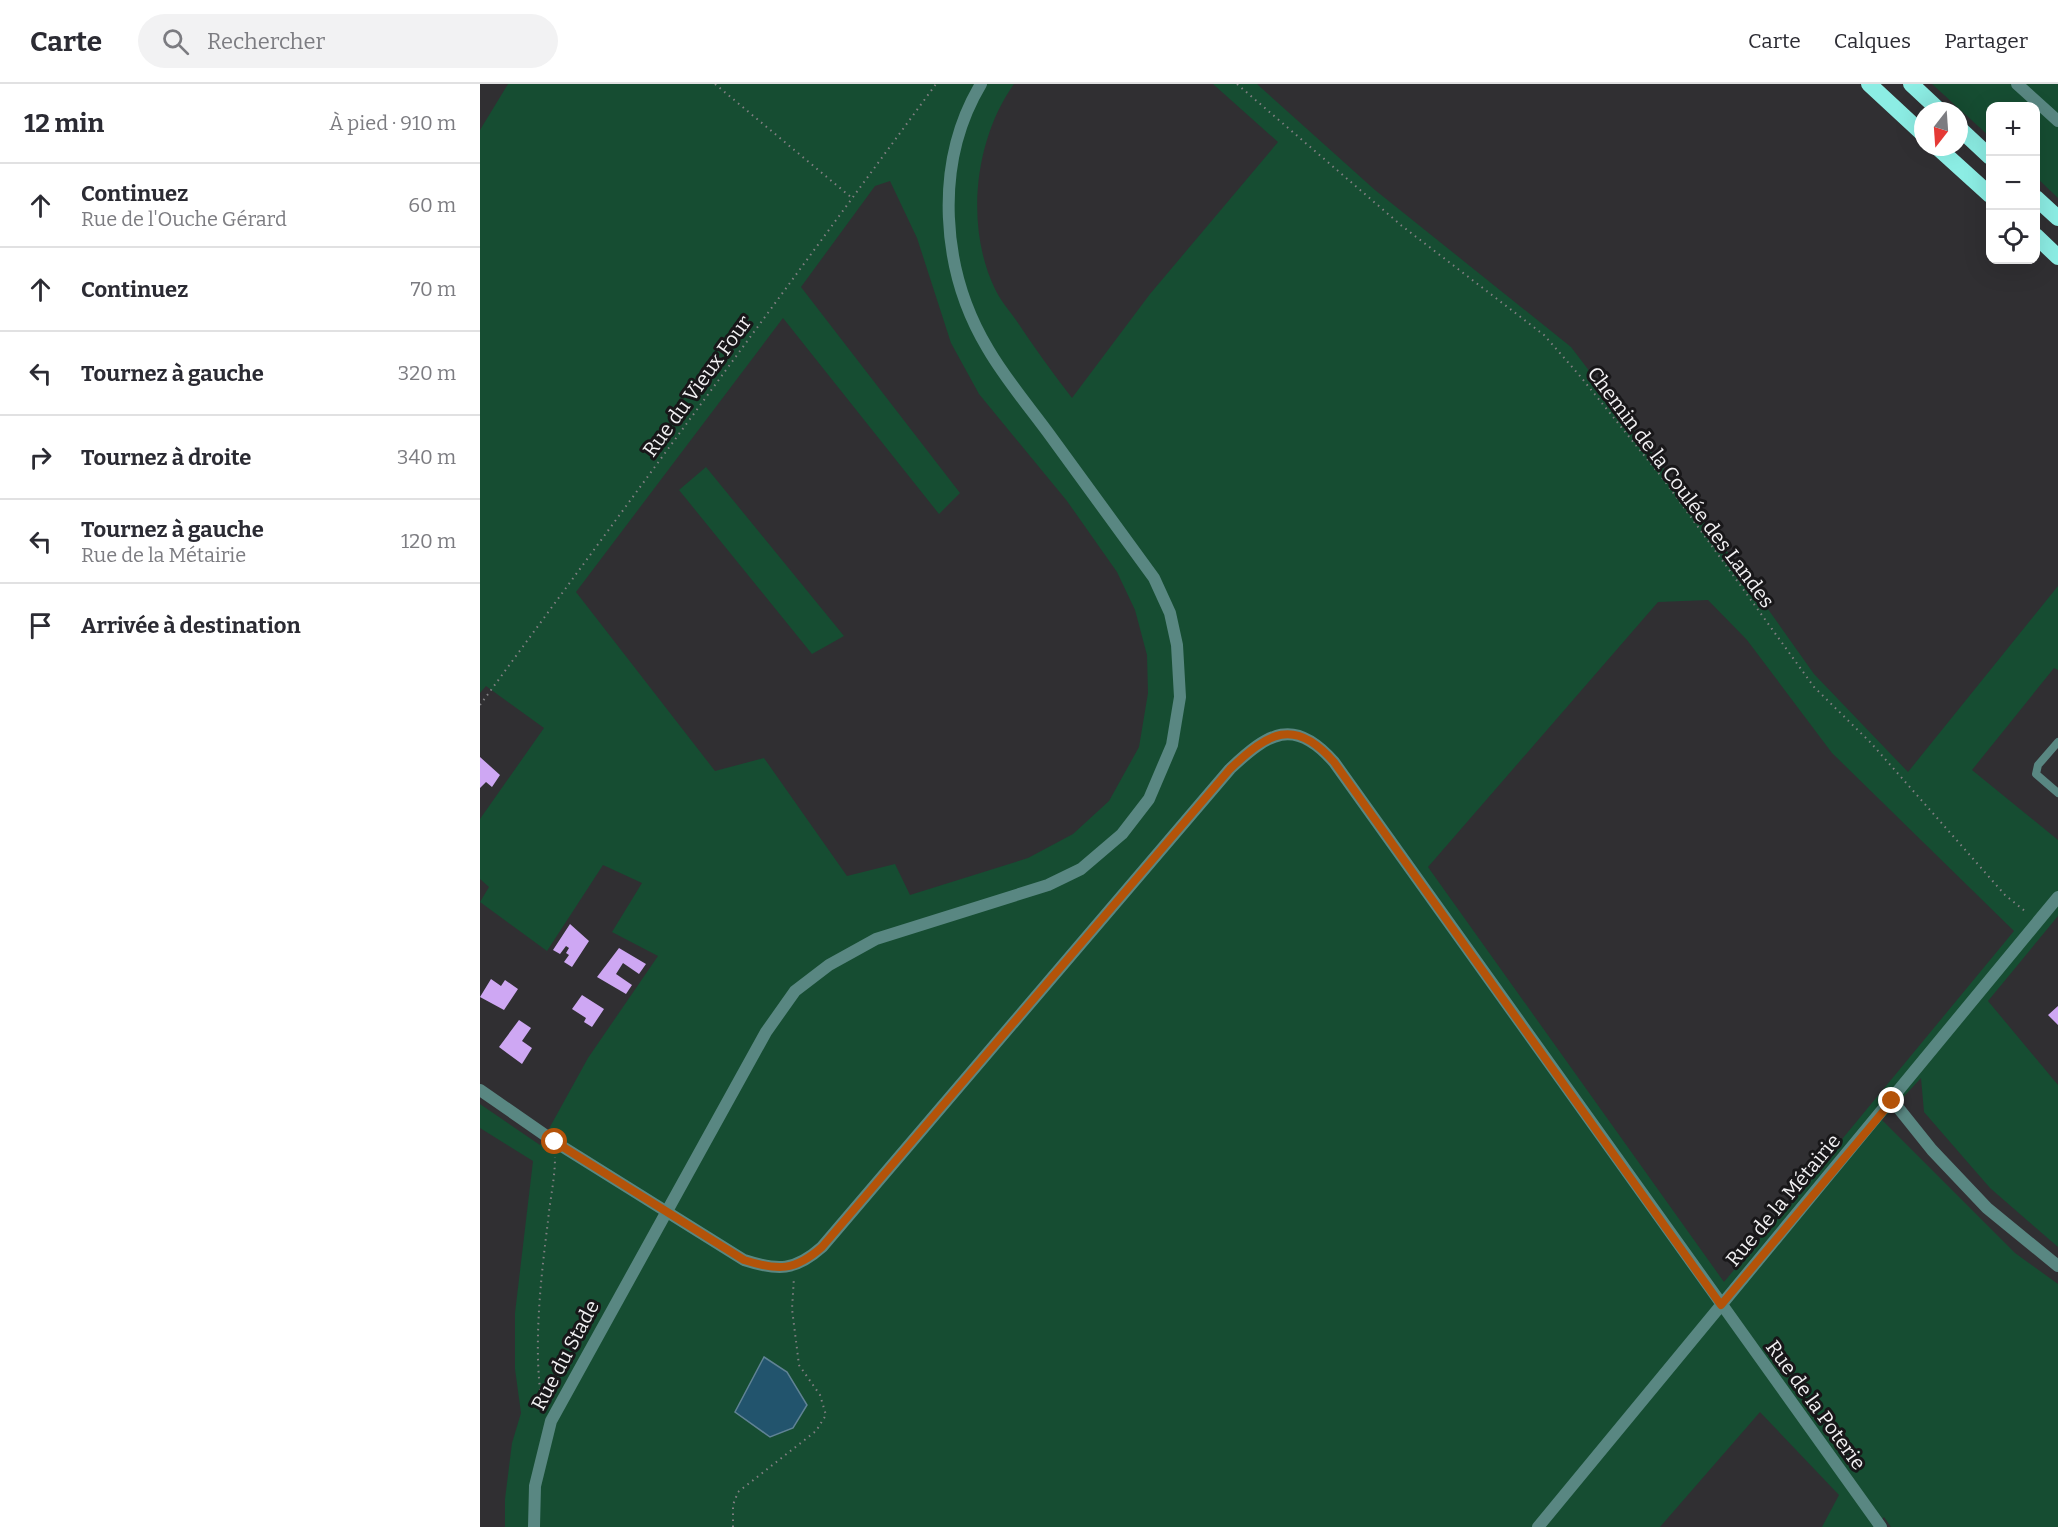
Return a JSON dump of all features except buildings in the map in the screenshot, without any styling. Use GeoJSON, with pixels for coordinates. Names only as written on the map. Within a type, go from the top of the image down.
{"type":"FeatureCollection","features":[{"type":"Feature","properties":{"kind":"highway"},"geometry":{"type":"LineString","coordinates":[[1869,84],[1914,126]]}},
{"type":"Feature","properties":{"kind":"highway"},"geometry":{"type":"LineString","coordinates":[[1911,84],[1930,102]]}},
{"type":"Feature","properties":{"kind":"highway"},"geometry":{"type":"LineString","coordinates":[[1968,136],[1989,156]]}},
{"type":"Feature","properties":{"kind":"highway"},"geometry":{"type":"LineString","coordinates":[[1947,156],[1986,191]]}},
{"type":"Feature","properties":{"kind":"highway"},"geometry":{"type":"LineString","coordinates":[[2040,202],[2058,218]]}},
{"type":"Feature","properties":{"kind":"highway"},"geometry":{"type":"LineString","coordinates":[[2040,240],[2058,257]]}},
{"type":"Feature","properties":{"kind":"street","name":"Rue du Stade"},"geometry":{"type":"LineString","coordinates":[[534,1527],[535,1486],[551,1421],[766,1032],[795,991],[829,965],[876,939],[1048,885],[1081,869],[1122,834],[1149,799],[1172,745],[1180,697],[1177,645],[1170,613],[1154,578],[988,350],[965,303],[953,258],[948,222],[951,180],[956,143],[971,101],[981,84]]}},
{"type":"Feature","properties":{"kind":"street"},"geometry":{"type":"LineString","coordinates":[[2017,84],[2058,121]]}},
{"type":"Feature","properties":{"kind":"street","name":"Rue de la Poterie"},"geometry":{"type":"LineString","coordinates":[[795,1264],[805,1262],[822,1247],[1230,769],[1255,745],[1274,735],[1293,735],[1317,742],[1334,762],[1881,1527]]}},
{"type":"Feature","properties":{"kind":"street","name":"Rue de la Métairie"},"geometry":{"type":"LineString","coordinates":[[1538,1527],[1892,1101],[2058,897]]}},
{"type":"Feature","properties":{"kind":"street"},"geometry":{"type":"LineString","coordinates":[[480,1090],[555,1142],[744,1260],[766,1267],[795,1264]]}},
{"type":"Feature","properties":{"kind":"street"},"geometry":{"type":"LineString","coordinates":[[1892,1101],[1932,1150],[1987,1208],[2058,1266]]}},
{"type":"Feature","properties":{"kind":"lane"},"geometry":{"type":"LineString","coordinates":[[2058,742],[2038,765],[2036,774],[2058,793]]}},
{"type":"Feature","properties":{"kind":"path"},"geometry":{"type":"LineString","coordinates":[[715,84],[852,198]]}},
{"type":"Feature","properties":{"kind":"path","name":"Rue du Vieux Four"},"geometry":{"type":"LineString","coordinates":[[480,705],[936,84]]}},
{"type":"Feature","properties":{"kind":"path","name":"Chemin de la Coulée des Landes"},"geometry":{"type":"LineString","coordinates":[[1237,84],[1402,226],[1544,335],[1664,480],[1814,687],[1871,743],[2005,895],[2038,922]]}},
{"type":"Feature","properties":{"kind":"path"},"geometry":{"type":"LineString","coordinates":[[551,1421],[543,1407],[540,1316],[542,1268],[555,1178],[555,1142]]}},
{"type":"Feature","properties":{"kind":"path"},"geometry":{"type":"LineString","coordinates":[[733,1527],[733,1505],[738,1492],[816,1431],[826,1415],[820,1395],[799,1365],[792,1309],[795,1264]]}},
{"type":"Feature","properties":{"kind":"green space"},"geometry":{"type":"Polygon","coordinates":[[[508,84],[1014,84],[1000,106],[982,157],[977,212],[980,239],[986,265],[997,293],[1072,398],[1150,294],[1278,142],[1213,84],[1257,84],[1375,190],[1571,347],[1726,550],[1814,674],[1908,772],[2058,586],[2058,670],[2054,668],[1972,770],[2058,840],[2058,916],[1988,1001],[2058,1085],[2058,1247],[1990,1188],[1924,1112],[1921,1078],[1882,1120],[2015,1253],[2058,1284],[2058,1527],[1891,1527],[1884,1517],[1875,1527],[1822,1527],[1839,1495],[1760,1412],[1660,1527],[505,1527],[505,1499],[512,1443],[521,1413],[515,1369],[515,1313],[533,1161],[480,1128],[480,1104],[540,1145],[588,1058],[658,956],[612,932],[642,883],[603,865],[547,951],[480,902],[489,887],[480,879],[480,819],[544,728],[486,686],[480,693],[480,130],[508,84]],[[890,181],[875,186],[801,287],[960,493],[939,514],[783,318],[576,592],[715,771],[764,758],[847,876],[895,864],[910,895],[1028,858],[1073,834],[1109,801],[1139,747],[1148,693],[1147,655],[1135,610],[1117,572],[1067,501],[979,394],[951,343],[917,238],[890,181]],[[1708,600],[1658,602],[1428,867],[1724,1282],[2014,931],[1832,753],[1747,640],[1708,600]]]}},
{"type":"Feature","properties":{"kind":"green space"},"geometry":{"type":"Polygon","coordinates":[[[1932,84],[2058,84],[2058,198],[2040,181],[2040,102],[1986,102],[1986,133],[1968,117],[1968,102],[1952,102],[1932,84]]]}},
{"type":"Feature","properties":{"kind":"green space"},"geometry":{"type":"Polygon","coordinates":[[[706,467],[844,636],[812,654],[679,490],[706,467]]]}},
{"type":"Feature","properties":{"kind":"water"},"geometry":{"type":"Polygon","coordinates":[[[764,1357],[787,1372],[807,1405],[793,1428],[770,1437],[735,1412],[764,1357]]]}},
{"type":"Feature","properties":{"kind":"route"},"geometry":{"type":"LineString","coordinates":[[555,1142],[744,1260],[766,1267],[783,1267],[805,1262],[822,1247],[1230,769],[1255,745],[1274,735],[1293,735],[1317,742],[1334,762],[1721,1305],[1892,1101]]}}]}
